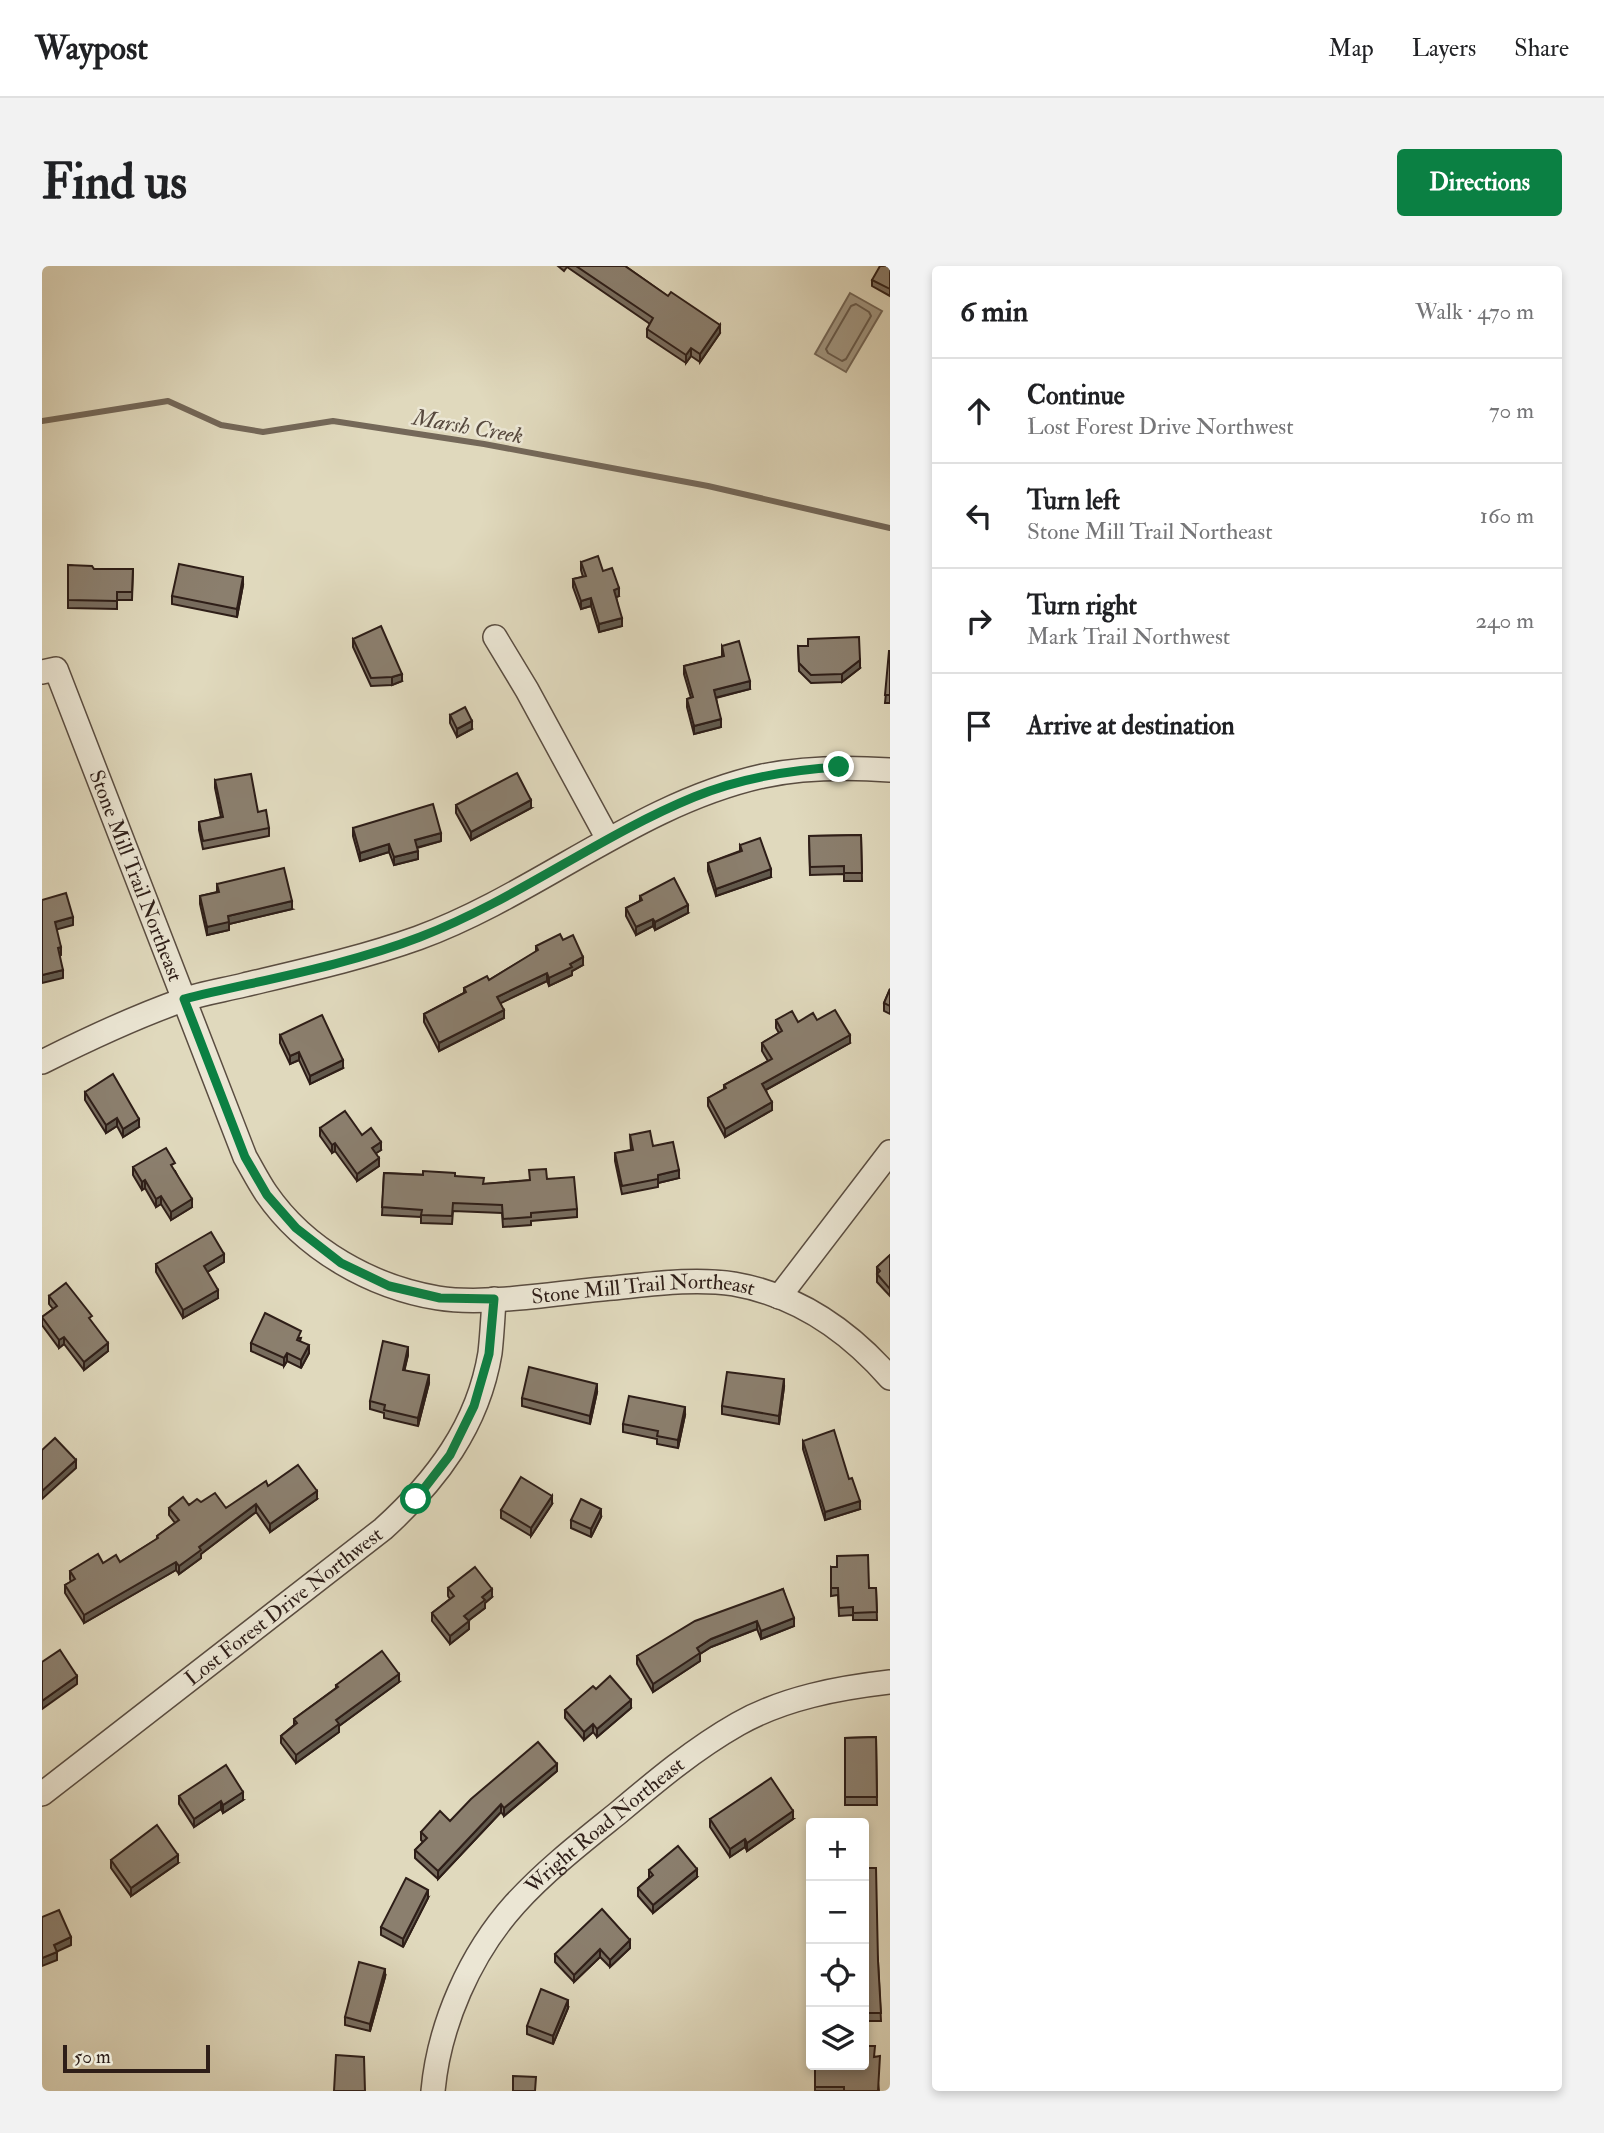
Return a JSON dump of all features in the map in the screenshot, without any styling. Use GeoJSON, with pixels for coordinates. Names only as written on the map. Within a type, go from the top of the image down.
{"type":"FeatureCollection","features":[{"type":"Feature","properties":{"kind":"street"},"geometry":{"type":"LineString","coordinates":[[495,637],[608,839]]}},
{"type":"Feature","properties":{"kind":"street","name":"Stone Mill Trail Northeast"},"geometry":{"type":"LineString","coordinates":[[42,672],[56,669],[245,1157],[267,1195],[296,1228],[341,1263],[389,1286],[440,1298],[494,1299],[688,1280],[735,1284],[779,1297],[823,1318],[866,1350],[890,1378]]}},
{"type":"Feature","properties":{"kind":"street"},"geometry":{"type":"LineString","coordinates":[[42,1062],[104,1031],[184,999],[359,957],[420,937],[486,908],[608,839],[695,797],[762,776],[804,769],[839,767],[890,770]]}},
{"type":"Feature","properties":{"kind":"street"},"geometry":{"type":"LineString","coordinates":[[779,1297],[890,1153]]}},
{"type":"Feature","properties":{"kind":"street","name":"Lost Forest Drive Northwest"},"geometry":{"type":"LineString","coordinates":[[42,1794],[383,1529],[416,1499],[450,1455],[474,1406],[489,1354],[494,1299]]}},
{"type":"Feature","properties":{"kind":"street","name":"Wright Road Northeast"},"geometry":{"type":"LineString","coordinates":[[433,2091],[445,2028],[464,1983],[488,1940],[513,1906],[552,1867],[677,1764],[738,1724],[787,1703],[837,1689],[890,1682]]}},
{"type":"Feature","properties":{"kind":"water"},"geometry":{"type":"Polygon","coordinates":[[[850,293],[882,311],[846,372],[815,354],[850,293]]]}},
{"type":"Feature","properties":{"kind":"building"},"geometry":{"type":"Polygon","coordinates":[[[576,266],[625,266],[668,296],[671,292],[720,325],[700,354],[691,348],[686,355],[647,329],[653,318],[576,266]]]}},
{"type":"Feature","properties":{"kind":"building"},"geometry":{"type":"Polygon","coordinates":[[[880,266],[890,266],[890,289],[872,280],[880,266]]]}},
{"type":"Feature","properties":{"kind":"building"},"geometry":{"type":"Polygon","coordinates":[[[598,556],[603,571],[612,568],[619,588],[614,590],[622,618],[599,624],[591,598],[581,601],[573,579],[586,576],[581,562],[598,556]]]}},
{"type":"Feature","properties":{"kind":"building"},"geometry":{"type":"Polygon","coordinates":[[[179,564],[243,577],[237,609],[172,596],[179,564]]]}},
{"type":"Feature","properties":{"kind":"building"},"geometry":{"type":"Polygon","coordinates":[[[68,565],[92,566],[94,569],[133,569],[132,592],[117,592],[117,601],[68,600],[68,565]]]}},
{"type":"Feature","properties":{"kind":"building"},"geometry":{"type":"Polygon","coordinates":[[[381,626],[402,674],[371,678],[353,639],[381,626]]]}},
{"type":"Feature","properties":{"kind":"building"},"geometry":{"type":"Polygon","coordinates":[[[859,637],[860,660],[842,674],[811,675],[799,663],[798,646],[808,646],[808,639],[859,637]]]}},
{"type":"Feature","properties":{"kind":"building"},"geometry":{"type":"Polygon","coordinates":[[[739,641],[750,681],[714,690],[721,719],[694,726],[687,699],[693,697],[684,666],[724,656],[722,646],[739,641]]]}},
{"type":"Feature","properties":{"kind":"building"},"geometry":{"type":"Polygon","coordinates":[[[889,651],[890,695],[885,695],[889,651]]]}},
{"type":"Feature","properties":{"kind":"building"},"geometry":{"type":"Polygon","coordinates":[[[465,707],[472,721],[457,729],[450,715],[465,707]]]}},
{"type":"Feature","properties":{"kind":"building"},"geometry":{"type":"Polygon","coordinates":[[[517,773],[531,800],[471,832],[456,805],[517,773]]]}},
{"type":"Feature","properties":{"kind":"building"},"geometry":{"type":"Polygon","coordinates":[[[251,774],[258,812],[266,810],[269,828],[203,841],[199,822],[223,817],[215,780],[251,774]]]}},
{"type":"Feature","properties":{"kind":"building"},"geometry":{"type":"Polygon","coordinates":[[[433,804],[441,833],[415,840],[418,851],[394,857],[389,844],[360,853],[353,828],[433,804]]]}},
{"type":"Feature","properties":{"kind":"building"},"geometry":{"type":"Polygon","coordinates":[[[861,835],[862,873],[844,873],[844,866],[810,867],[809,836],[861,835]]]}},
{"type":"Feature","properties":{"kind":"building"},"geometry":{"type":"Polygon","coordinates":[[[760,838],[771,869],[716,889],[708,863],[742,851],[740,845],[760,838]]]}},
{"type":"Feature","properties":{"kind":"building"},"geometry":{"type":"Polygon","coordinates":[[[284,868],[292,901],[228,916],[229,922],[207,927],[200,896],[219,892],[217,884],[284,868]]]}},
{"type":"Feature","properties":{"kind":"building"},"geometry":{"type":"Polygon","coordinates":[[[674,878],[688,905],[655,922],[653,919],[636,927],[626,908],[642,900],[640,896],[674,878]]]}},
{"type":"Feature","properties":{"kind":"building"},"geometry":{"type":"Polygon","coordinates":[[[66,893],[73,917],[55,922],[63,970],[42,975],[42,900],[66,893]]]}},
{"type":"Feature","properties":{"kind":"building"},"geometry":{"type":"Polygon","coordinates":[[[560,934],[563,940],[573,935],[583,957],[570,964],[572,967],[549,978],[547,973],[497,997],[504,1010],[439,1043],[424,1014],[466,992],[464,988],[487,976],[489,980],[538,950],[536,946],[560,934]]]}},
{"type":"Feature","properties":{"kind":"building"},"geometry":{"type":"Polygon","coordinates":[[[890,989],[890,1006],[884,1003],[890,989]]]}},
{"type":"Feature","properties":{"kind":"building"},"geometry":{"type":"Polygon","coordinates":[[[835,1010],[850,1035],[762,1084],[772,1102],[725,1129],[708,1098],[726,1088],[724,1085],[772,1059],[762,1043],[782,1031],[776,1020],[792,1011],[798,1022],[813,1013],[817,1020],[835,1010]]]}},
{"type":"Feature","properties":{"kind":"building"},"geometry":{"type":"Polygon","coordinates":[[[322,1015],[343,1060],[310,1076],[299,1052],[290,1056],[280,1035],[322,1015]]]}},
{"type":"Feature","properties":{"kind":"building"},"geometry":{"type":"Polygon","coordinates":[[[113,1074],[139,1119],[123,1129],[117,1118],[106,1125],[85,1092],[113,1074]]]}},
{"type":"Feature","properties":{"kind":"building"},"geometry":{"type":"Polygon","coordinates":[[[345,1111],[362,1135],[371,1128],[381,1142],[372,1148],[379,1158],[357,1174],[335,1143],[332,1145],[320,1128],[345,1111]]]}},
{"type":"Feature","properties":{"kind":"building"},"geometry":{"type":"Polygon","coordinates":[[[650,1131],[653,1146],[673,1142],[679,1170],[658,1175],[658,1179],[622,1186],[615,1153],[633,1150],[630,1135],[650,1131]]]}},
{"type":"Feature","properties":{"kind":"building"},"geometry":{"type":"Polygon","coordinates":[[[166,1148],[175,1163],[171,1165],[192,1199],[171,1212],[161,1196],[156,1199],[145,1180],[142,1182],[133,1167],[166,1148]]]}},
{"type":"Feature","properties":{"kind":"building"},"geometry":{"type":"Polygon","coordinates":[[[546,1169],[547,1179],[574,1177],[577,1209],[531,1213],[531,1217],[503,1219],[502,1205],[453,1203],[452,1216],[421,1215],[422,1210],[382,1207],[384,1173],[455,1173],[455,1176],[484,1178],[483,1184],[530,1180],[529,1170],[546,1169]]]}},
{"type":"Feature","properties":{"kind":"building"},"geometry":{"type":"Polygon","coordinates":[[[211,1232],[224,1254],[204,1266],[218,1290],[183,1310],[156,1264],[211,1232]]]}},
{"type":"Feature","properties":{"kind":"building"},"geometry":{"type":"Polygon","coordinates":[[[890,1255],[890,1289],[877,1274],[880,1271],[877,1267],[890,1255]]]}},
{"type":"Feature","properties":{"kind":"building"},"geometry":{"type":"Polygon","coordinates":[[[66,1283],[92,1316],[89,1318],[108,1343],[84,1362],[64,1337],[59,1340],[42,1317],[57,1306],[49,1296],[66,1283]]]}},
{"type":"Feature","properties":{"kind":"building"},"geometry":{"type":"Polygon","coordinates":[[[265,1313],[301,1331],[297,1340],[309,1345],[301,1360],[287,1353],[284,1358],[251,1343],[265,1313]]]}},
{"type":"Feature","properties":{"kind":"building"},"geometry":{"type":"Polygon","coordinates":[[[383,1341],[408,1347],[403,1370],[429,1375],[418,1418],[384,1410],[385,1405],[370,1401],[383,1341]]]}},
{"type":"Feature","properties":{"kind":"building"},"geometry":{"type":"Polygon","coordinates":[[[529,1367],[597,1384],[590,1416],[522,1398],[529,1367]]]}},
{"type":"Feature","properties":{"kind":"building"},"geometry":{"type":"Polygon","coordinates":[[[727,1372],[784,1379],[779,1416],[722,1406],[727,1372]]]}},
{"type":"Feature","properties":{"kind":"building"},"geometry":{"type":"Polygon","coordinates":[[[629,1396],[685,1407],[678,1440],[657,1436],[658,1431],[623,1424],[629,1396]]]}},
{"type":"Feature","properties":{"kind":"building"},"geometry":{"type":"Polygon","coordinates":[[[834,1430],[849,1479],[852,1478],[860,1501],[825,1512],[803,1441],[834,1430]]]}},
{"type":"Feature","properties":{"kind":"building"},"geometry":{"type":"Polygon","coordinates":[[[55,1438],[76,1460],[42,1491],[42,1450],[55,1438]]]}},
{"type":"Feature","properties":{"kind":"building"},"geometry":{"type":"Polygon","coordinates":[[[298,1465],[317,1491],[270,1524],[256,1504],[199,1547],[201,1550],[179,1566],[176,1562],[84,1615],[65,1585],[75,1579],[70,1571],[98,1554],[103,1563],[116,1555],[120,1562],[158,1538],[157,1536],[179,1520],[169,1508],[183,1497],[189,1505],[197,1499],[201,1502],[215,1493],[226,1508],[266,1481],[268,1486],[298,1465]]]}},
{"type":"Feature","properties":{"kind":"building"},"geometry":{"type":"Polygon","coordinates":[[[521,1477],[552,1496],[531,1528],[501,1510],[521,1477]]]}},
{"type":"Feature","properties":{"kind":"building"},"geometry":{"type":"Polygon","coordinates":[[[581,1499],[601,1509],[591,1529],[571,1520],[581,1499]]]}},
{"type":"Feature","properties":{"kind":"building"},"geometry":{"type":"Polygon","coordinates":[[[868,1555],[869,1588],[876,1588],[877,1612],[853,1613],[853,1607],[839,1608],[838,1588],[831,1588],[831,1567],[837,1567],[837,1556],[868,1555]]]}},
{"type":"Feature","properties":{"kind":"building"},"geometry":{"type":"Polygon","coordinates":[[[475,1567],[492,1589],[482,1597],[485,1600],[464,1616],[469,1621],[450,1636],[432,1613],[454,1596],[448,1588],[475,1567]]]}},
{"type":"Feature","properties":{"kind":"building"},"geometry":{"type":"Polygon","coordinates":[[[783,1589],[794,1618],[761,1631],[757,1621],[711,1639],[697,1648],[700,1653],[653,1684],[637,1656],[695,1621],[783,1589]]]}},
{"type":"Feature","properties":{"kind":"building"},"geometry":{"type":"Polygon","coordinates":[[[60,1650],[77,1676],[42,1701],[42,1662],[60,1650]]]}},
{"type":"Feature","properties":{"kind":"building"},"geometry":{"type":"Polygon","coordinates":[[[382,1651],[399,1674],[336,1720],[339,1724],[296,1755],[281,1736],[297,1723],[294,1719],[382,1651]]]}},
{"type":"Feature","properties":{"kind":"building"},"geometry":{"type":"Polygon","coordinates":[[[610,1676],[631,1700],[597,1729],[593,1724],[584,1732],[565,1710],[593,1686],[596,1689],[610,1676]]]}},
{"type":"Feature","properties":{"kind":"building"},"geometry":{"type":"Polygon","coordinates":[[[876,1737],[877,1797],[845,1797],[845,1738],[876,1737]]]}},
{"type":"Feature","properties":{"kind":"building"},"geometry":{"type":"Polygon","coordinates":[[[538,1742],[557,1764],[504,1808],[501,1804],[438,1871],[415,1850],[427,1838],[421,1832],[440,1811],[450,1821],[471,1799],[538,1742]]]}},
{"type":"Feature","properties":{"kind":"building"},"geometry":{"type":"Polygon","coordinates":[[[226,1765],[243,1792],[223,1805],[221,1801],[194,1819],[179,1796],[226,1765]]]}},
{"type":"Feature","properties":{"kind":"building"},"geometry":{"type":"Polygon","coordinates":[[[771,1778],[793,1811],[747,1843],[745,1839],[730,1849],[710,1819],[771,1778]]]}},
{"type":"Feature","properties":{"kind":"building"},"geometry":{"type":"Polygon","coordinates":[[[157,1825],[178,1855],[131,1888],[111,1860],[157,1825]]]}},
{"type":"Feature","properties":{"kind":"building"},"geometry":{"type":"Polygon","coordinates":[[[678,1846],[697,1869],[653,1905],[638,1888],[653,1875],[649,1870],[678,1846]]]}},
{"type":"Feature","properties":{"kind":"building"},"geometry":{"type":"Polygon","coordinates":[[[869,1868],[876,1868],[881,2013],[869,2013],[869,1868]]]}},
{"type":"Feature","properties":{"kind":"building"},"geometry":{"type":"Polygon","coordinates":[[[406,1878],[428,1890],[403,1939],[381,1927],[406,1878]]]}},
{"type":"Feature","properties":{"kind":"building"},"geometry":{"type":"Polygon","coordinates":[[[602,1909],[630,1940],[610,1960],[600,1949],[574,1975],[555,1954],[602,1909]]]}},
{"type":"Feature","properties":{"kind":"building"},"geometry":{"type":"Polygon","coordinates":[[[59,1910],[71,1937],[54,1945],[57,1952],[42,1958],[42,1917],[59,1910]]]}},
{"type":"Feature","properties":{"kind":"building"},"geometry":{"type":"Polygon","coordinates":[[[359,1962],[385,1969],[370,2024],[345,2017],[359,1962]]]}},
{"type":"Feature","properties":{"kind":"building"},"geometry":{"type":"Polygon","coordinates":[[[541,1989],[568,2000],[553,2036],[527,2026],[541,1989]]]}},
{"type":"Feature","properties":{"kind":"building"},"geometry":{"type":"Polygon","coordinates":[[[869,2046],[875,2046],[874,2057],[880,2056],[878,2091],[844,2091],[844,2087],[815,2087],[815,2070],[869,2070],[869,2046]]]}},
{"type":"Feature","properties":{"kind":"building"},"geometry":{"type":"Polygon","coordinates":[[[336,2055],[364,2057],[365,2091],[334,2091],[336,2055]]]}},
{"type":"Feature","properties":{"kind":"building"},"geometry":{"type":"Polygon","coordinates":[[[513,2076],[536,2077],[535,2091],[513,2091],[513,2076]]]}},
{"type":"Feature","properties":{"kind":"waterway","name":"Marsh Creek"},"geometry":{"type":"LineString","coordinates":[[42,421],[168,401],[221,425],[263,432],[333,421],[484,444],[708,486],[890,528]]}},
{"type":"Feature","properties":{"kind":"route"},"geometry":{"type":"LineString","coordinates":[[416,1499],[450,1455],[474,1406],[489,1354],[494,1299],[440,1298],[389,1286],[341,1263],[296,1228],[267,1195],[245,1157],[184,999],[359,957],[420,937],[486,908],[608,839],[695,797],[762,776],[839,767]]}}]}
